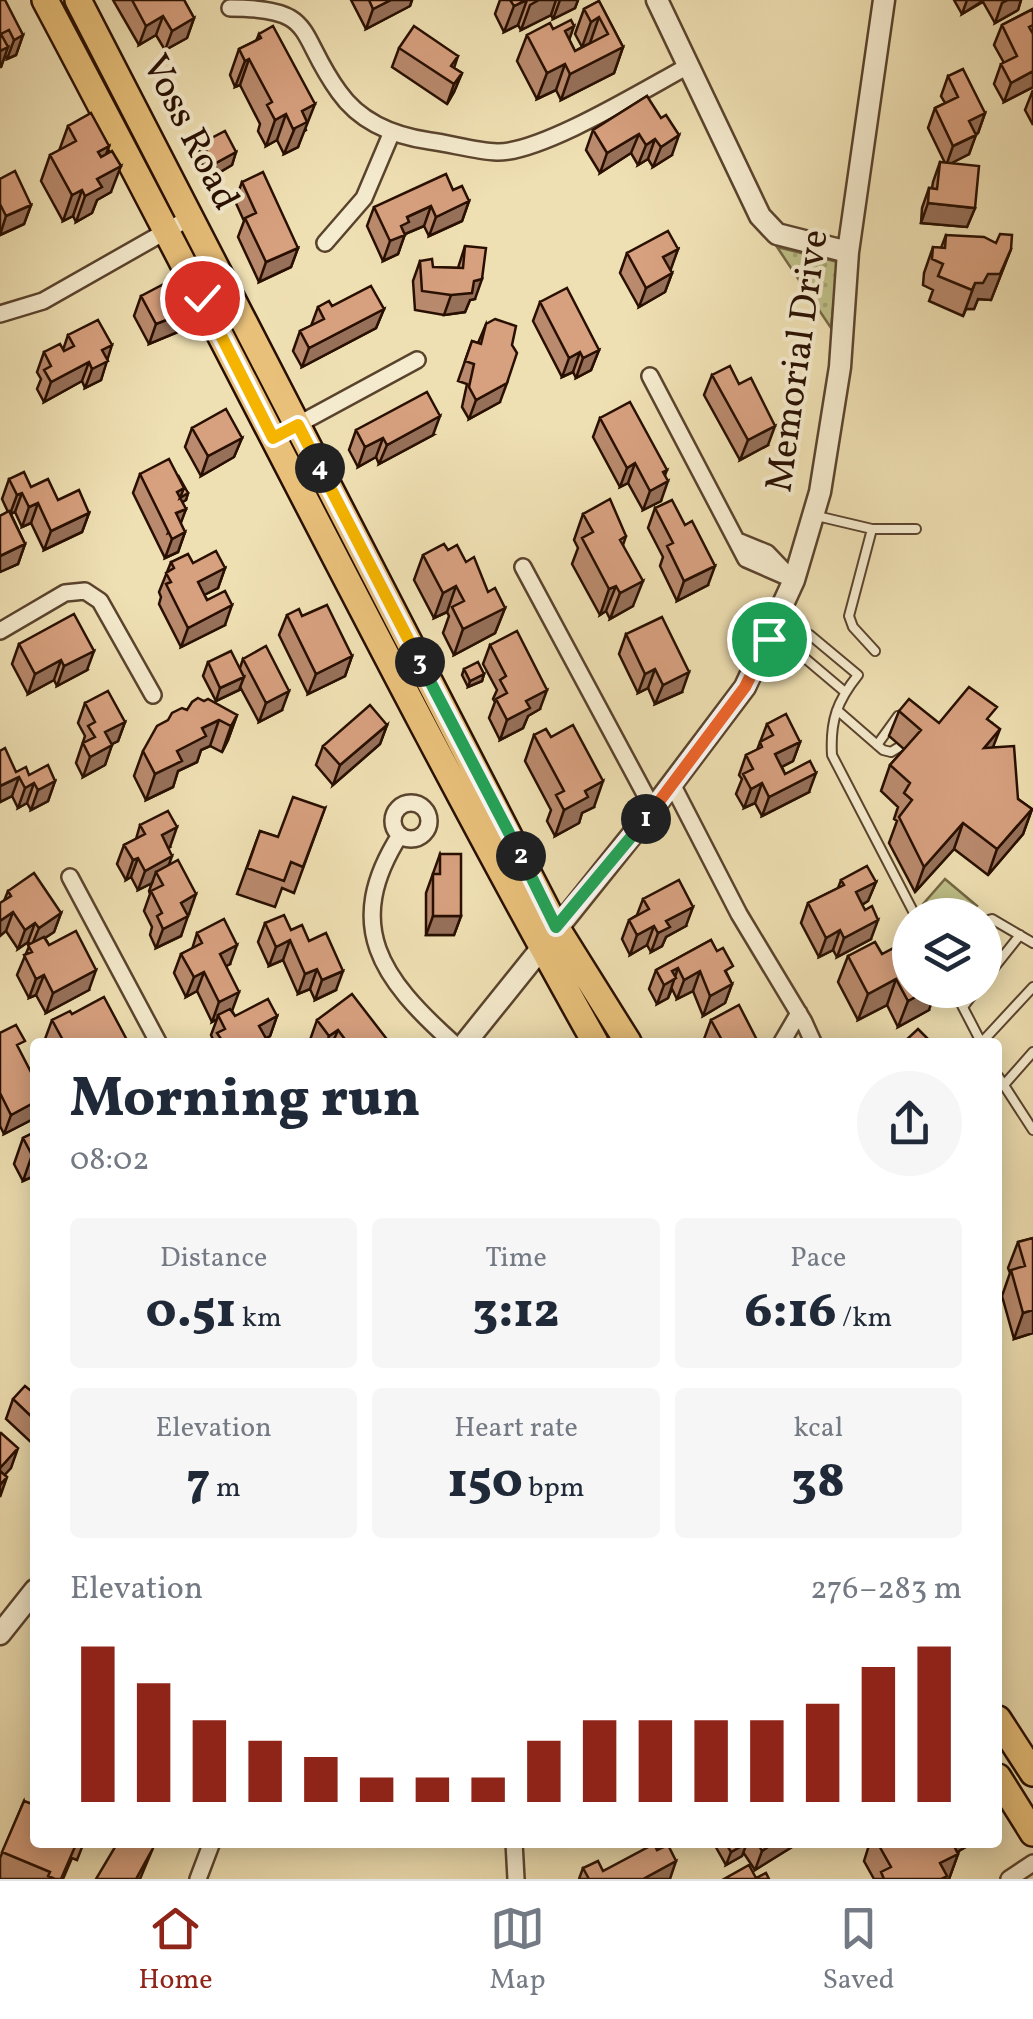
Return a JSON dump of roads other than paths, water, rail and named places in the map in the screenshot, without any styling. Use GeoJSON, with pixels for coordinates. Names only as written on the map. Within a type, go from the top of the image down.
{"type":"FeatureCollection","features":[{"type":"Feature","properties":{"kind":"main road","name":"Voss Road"},"geometry":{"type":"LineString","coordinates":[[46,0],[89,82],[179,223],[298,425],[549,936],[593,1038]]}},
{"type":"Feature","properties":{"kind":"main road","name":"Voss Road"},"geometry":{"type":"LineString","coordinates":[[78,0],[114,70],[273,438],[549,936],[625,1038]]}},
{"type":"Feature","properties":{"kind":"main road"},"geometry":{"type":"LineString","coordinates":[[89,82],[114,70]]}},
{"type":"Feature","properties":{"kind":"main road"},"geometry":{"type":"LineString","coordinates":[[1002,1725],[1033,1774]]}},
{"type":"Feature","properties":{"kind":"main road"},"geometry":{"type":"LineString","coordinates":[[1002,1783],[1033,1833]]}},
{"type":"Feature","properties":{"kind":"street"},"geometry":{"type":"LineString","coordinates":[[656,0],[760,216],[778,234],[848,252]]}},
{"type":"Feature","properties":{"kind":"street","name":"Memorial Drive"},"geometry":{"type":"LineString","coordinates":[[469,1038],[653,809],[745,687],[794,580],[814,514],[840,367],[848,252],[884,0]]}},
{"type":"Feature","properties":{"kind":"street"},"geometry":{"type":"LineString","coordinates":[[230,8],[268,8],[294,18],[340,94],[368,120],[392,132],[496,152],[518,150],[548,139],[690,65]]}},
{"type":"Feature","properties":{"kind":"street"},"geometry":{"type":"LineString","coordinates":[[325,244],[364,198],[392,132]]}},
{"type":"Feature","properties":{"kind":"street"},"geometry":{"type":"LineString","coordinates":[[0,314],[42,301],[179,223]]}},
{"type":"Feature","properties":{"kind":"street"},"geometry":{"type":"LineString","coordinates":[[273,438],[417,360]]}},
{"type":"Feature","properties":{"kind":"street"},"geometry":{"type":"LineString","coordinates":[[650,376],[746,558],[794,580]]}},
{"type":"Feature","properties":{"kind":"street"},"geometry":{"type":"LineString","coordinates":[[523,567],[653,809]]}},
{"type":"Feature","properties":{"kind":"street"},"geometry":{"type":"LineString","coordinates":[[0,632],[64,594],[85,591],[100,601],[153,695]]}},
{"type":"Feature","properties":{"kind":"street"},"geometry":{"type":"LineString","coordinates":[[672,784],[738,914],[811,1038]]}},
{"type":"Feature","properties":{"kind":"street"},"geometry":{"type":"LineString","coordinates":[[400,836],[383,862],[376,883],[374,938],[396,988],[447,1038]]}},
{"type":"Feature","properties":{"kind":"street"},"geometry":{"type":"LineString","coordinates":[[70,877],[156,1038]]}},
{"type":"Feature","properties":{"kind":"street"},"geometry":{"type":"LineString","coordinates":[[784,1038],[799,1013]]}},
{"type":"Feature","properties":{"kind":"street"},"geometry":{"type":"LineString","coordinates":[[0,1634],[30,1596]]}},
{"type":"Feature","properties":{"kind":"street"},"geometry":{"type":"LineString","coordinates":[[198,1879],[210,1848]]}},
{"type":"Feature","properties":{"kind":"street"},"geometry":{"type":"LineString","coordinates":[[514,1848],[516,1879]]}},
{"type":"Feature","properties":{"kind":"street"},"geometry":{"type":"LineString","coordinates":[[1009,1879],[1033,1863]]}},
{"type":"Feature","properties":{"kind":"lane"},"geometry":{"type":"LineString","coordinates":[[814,514],[872,529],[916,529]]}},
{"type":"Feature","properties":{"kind":"lane"},"geometry":{"type":"LineString","coordinates":[[872,529],[849,616],[852,628],[875,651]]}},
{"type":"Feature","properties":{"kind":"lane"},"geometry":{"type":"LineString","coordinates":[[778,619],[810,635],[858,674],[844,692],[830,728],[832,755],[906,898]]}},
{"type":"Feature","properties":{"kind":"lane"},"geometry":{"type":"LineString","coordinates":[[769,639],[800,654],[844,692]]}},
{"type":"Feature","properties":{"kind":"lane"},"geometry":{"type":"LineString","coordinates":[[877,745],[907,704]]}},
{"type":"Feature","properties":{"kind":"lane"},"geometry":{"type":"LineString","coordinates":[[837,710],[877,745],[891,752],[900,746]]}},
{"type":"Feature","properties":{"kind":"lane"},"geometry":{"type":"LineString","coordinates":[[1002,925],[1033,943]]}},
{"type":"Feature","properties":{"kind":"lane"},"geometry":{"type":"LineString","coordinates":[[1002,957],[1020,935]]}},
{"type":"Feature","properties":{"kind":"lane"},"geometry":{"type":"LineString","coordinates":[[985,1038],[1033,987]]}},
{"type":"Feature","properties":{"kind":"lane"},"geometry":{"type":"LineString","coordinates":[[963,1008],[979,1038]]}},
{"type":"Feature","properties":{"kind":"lane"},"geometry":{"type":"LineString","coordinates":[[1033,1052],[1003,1086],[1030,1118],[1033,1130]]}}]}
